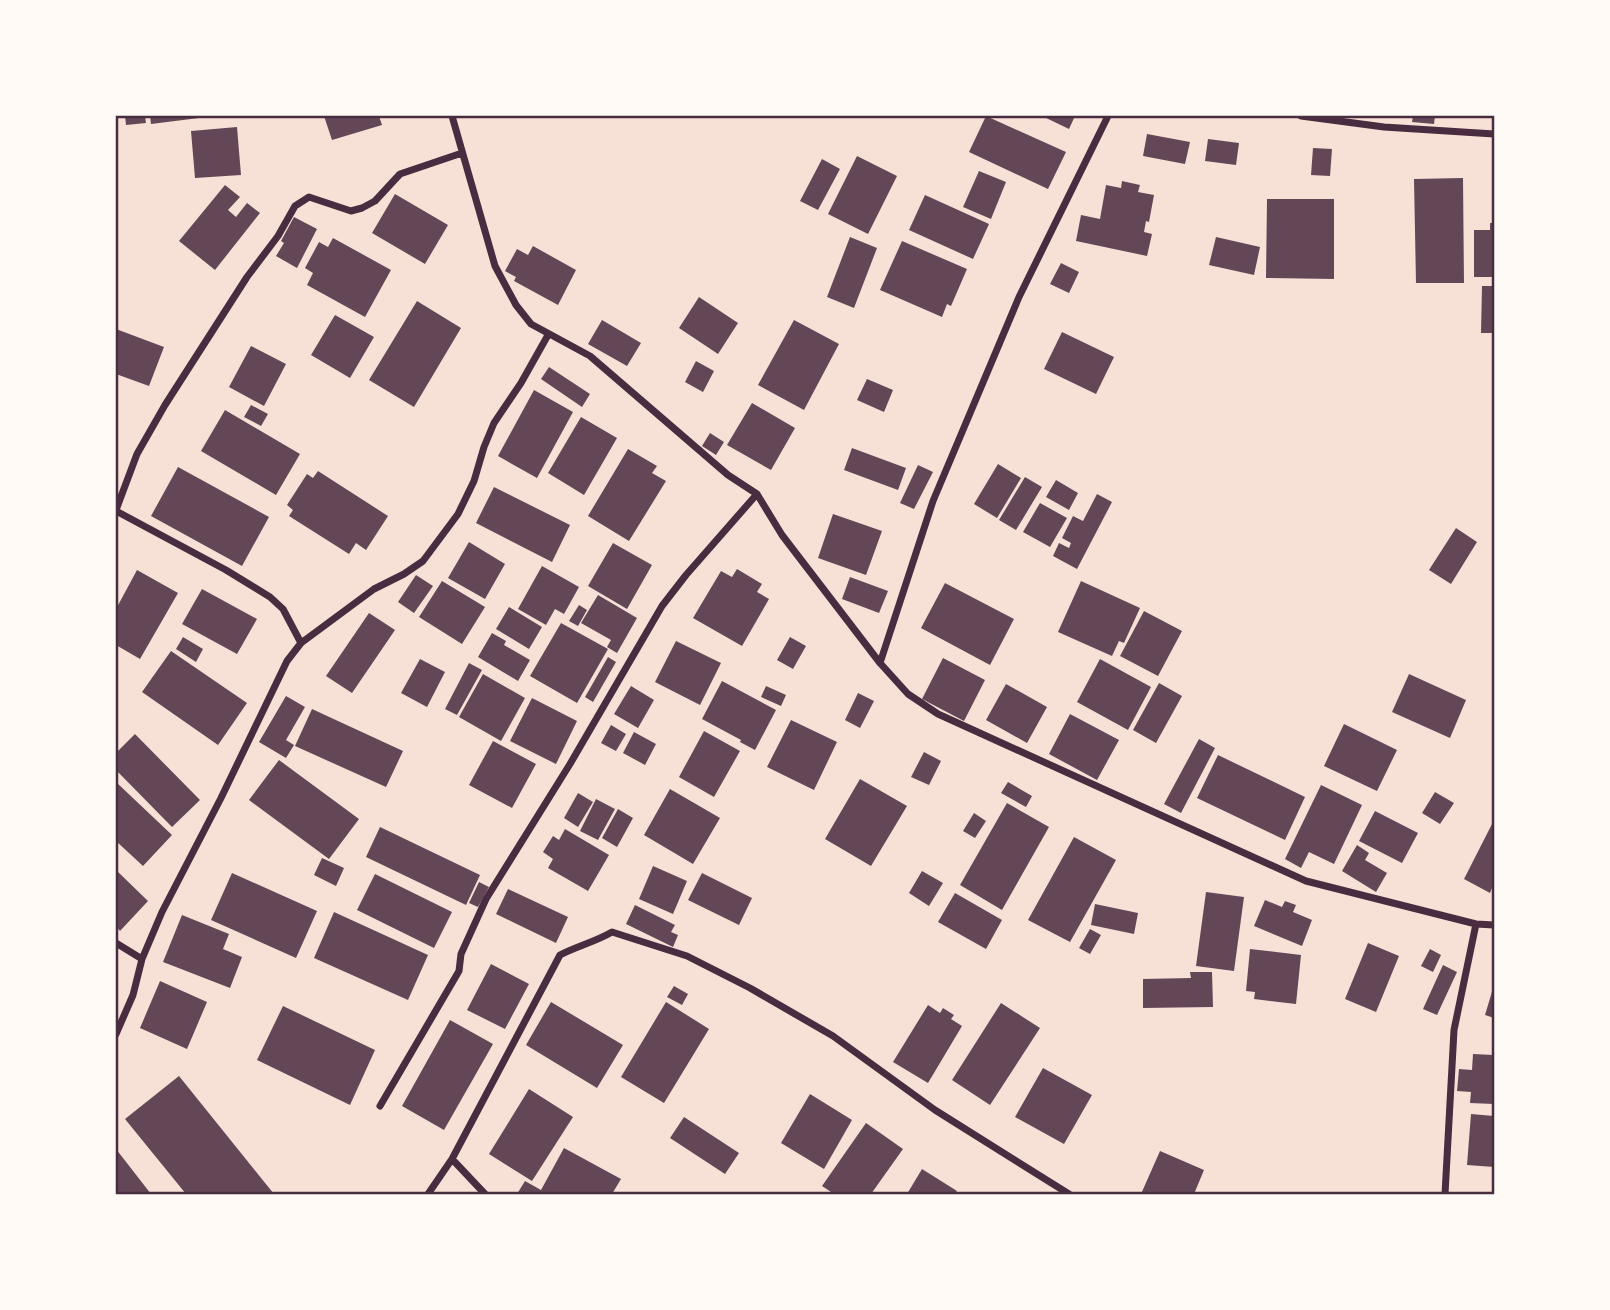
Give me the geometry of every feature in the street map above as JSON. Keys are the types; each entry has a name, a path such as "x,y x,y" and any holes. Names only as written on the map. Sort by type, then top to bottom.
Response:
{"street":[{"path":"452,116 495,266 516,305 531,324 590,356 728,475 757,494 782,535 880,663 908,694 938,714 1306,881 1476,924 1494,925"},
{"path":"880,663 939,488 1019,297 1108,116"},
{"path":"1301,116 1384,127 1494,134"},
{"path":"301,643 283,609 270,597 116,510 136,454 164,405 240,287 278,236 295,206 309,197 351,211 362,208 375,201 400,174 462,153"},
{"path":"116,1034 133,995 142,959 162,912 287,661 301,643 374,589 423,561 458,514 474,481 494,423 548,335"},
{"path":"380,1106 459,971 461,954 486,899 570,764 662,606 757,494"},
{"path":"1445,1195 1454,1031 1476,924"},
{"path":"428,1195 452,1159 560,955 574,947 594,943 612,932 687,956 750,988 833,1036 935,1111 1069,1195"},
{"path":"116,943 142,959"},
{"path":"452,1159 485,1195"}],"building":[{"path":"125,116 145,116 146,123 126,125"},
{"path":"150,116 199,116 199,118 151,124"},
{"path":"324,116 379,116 382,125 332,140"},
{"path":"986,116 1066,152 1048,189 969,152"},
{"path":"1042,116 1075,116 1069,129"},
{"path":"1413,116 1435,116 1434,124 1412,122"},
{"path":"237,127 241,175 195,178 191,131"},
{"path":"1147,134 1190,142 1185,164 1143,156"},
{"path":"1208,139 1239,143 1236,165 1205,161"},
{"path":"1313,148 1332,149 1330,176 1311,175"},
{"path":"857,156 897,176 868,234 828,214"},
{"path":"822,159 840,169 818,210 800,201"},
{"path":"979,171 1006,182 991,219 963,207"},
{"path":"1463,178 1464,283 1416,283 1414,179"},
{"path":"1122,181 1140,185 1138,192 1154,195 1149,222 1146,221 1144,232 1152,234 1147,256 1076,241 1081,215 1100,219 1106,185 1121,188"},
{"path":"225,185 240,197 228,210 236,217 247,203 260,213 215,270 179,241"},
{"path":"395,194 448,225 425,264 372,233"},
{"path":"925,195 989,224 973,259 909,230"},
{"path":"1267,199 1334,199 1334,279 1266,278"},
{"path":"294,217 317,229 297,268 276,256"},
{"path":"1490,223 1494,223 1494,277 1474,277 1474,230 1490,230"},
{"path":"850,237 877,248 854,308 827,297"},
{"path":"1216,237 1260,247 1254,275 1209,265"},
{"path":"333,238 391,270 365,317 307,285 313,273 305,268 319,242 328,247"},
{"path":"902,241 967,269 951,306 947,304 942,317 880,290"},
{"path":"533,246 576,270 558,305 514,281 516,277 505,271 517,249 528,255"},
{"path":"1061,263 1079,272 1069,293 1050,284"},
{"path":"1482,286 1494,286 1494,333 1481,333"},
{"path":"699,297 738,323 718,354 679,328"},
{"path":"417,301 461,328 414,407 369,380"},
{"path":"335,315 374,337 350,378 311,355"},
{"path":"602,320 641,343 627,366 588,344"},
{"path":"794,320 839,344 804,410 758,385"},
{"path":"116,329 164,347 149,386 116,374"},
{"path":"1062,332 1114,357 1096,394 1044,369"},
{"path":"251,346 286,364 264,406 229,387"},
{"path":"696,361 714,371 703,392 685,382"},
{"path":"549,367 590,394 582,407 541,379"},
{"path":"867,379 893,390 884,412 857,400"},
{"path":"534,390 573,412 537,478 498,456"},
{"path":"752,403 795,428 771,470 727,445"},
{"path":"251,405 268,414 261,426 244,417"},
{"path":"225,410 300,454 276,495 201,451"},
{"path":"581,417 617,438 584,495 548,473"},
{"path":"710,433 724,442 716,455 702,446"},
{"path":"852,448 906,468 898,490 844,470"},
{"path":"628,449 657,466 652,473 666,481 629,541 588,516"},
{"path":"998,464 1021,478 997,518 974,504"},
{"path":"918,465 933,472 914,509 900,503"},
{"path":"178,467 269,517 242,566 151,516"},
{"path":"318,471 388,516 366,550 356,543 349,554 289,516 293,510 287,505 307,474 313,478"},
{"path":"1025,477 1042,487 1016,530 999,520"},
{"path":"1056,480 1078,493 1069,510 1046,497"},
{"path":"494,487 570,525 552,562 476,523"},
{"path":"1097,494 1112,502 1077,569 1053,556 1059,543 1069,548 1071,543 1062,538 1073,516 1083,521"},
{"path":"1040,503 1067,518 1050,547 1023,532"},
{"path":"833,514 882,531 866,575 818,558"},
{"path":"1456,528 1477,542 1451,584 1429,570"},
{"path":"469,542 505,564 485,599 448,578"},
{"path":"613,543 652,565 627,609 588,586"},
{"path":"542,566 579,587 564,614 555,609 546,625 518,609"},
{"path":"737,569 762,584 757,592 769,599 742,646 693,618 721,571 732,577"},
{"path":"137,570 178,593 140,659 116,645 116,609"},
{"path":"416,575 433,586 414,613 398,602"},
{"path":"850,577 888,591 879,613 842,599"},
{"path":"442,581 485,607 462,644 419,617"},
{"path":"1081,581 1140,608 1124,643 1119,641 1112,656 1058,632"},
{"path":"945,583 1014,619 990,665 921,628"},
{"path":"202,589 257,619 237,654 182,624"},
{"path":"598,595 637,618 617,653 607,647 611,640 581,623"},
{"path":"579,605 587,610 578,626 569,621"},
{"path":"509,607 542,627 529,649 496,629"},
{"path":"1144,611 1182,631 1158,676 1120,656"},
{"path":"369,613 395,630 352,693 326,676"},
{"path":"561,623 608,649 577,703 530,676"},
{"path":"492,633 506,641 504,645 530,660 518,681 478,657"},
{"path":"183,637 203,649 196,662 176,649"},
{"path":"790,637 806,646 793,669 777,660"},
{"path":"676,641 721,663 700,705 655,682"},
{"path":"171,651 247,703 218,745 142,692"},
{"path":"608,657 616,662 593,702 585,697"},
{"path":"943,658 985,680 964,721 922,699"},
{"path":"420,659 445,672 427,707 401,693"},
{"path":"1100,659 1151,687 1128,730 1077,702"},
{"path":"469,663 482,670 457,715 445,709"},
{"path":"483,674 525,698 501,741 459,717"},
{"path":"1409,674 1466,700 1450,738 1392,712"},
{"path":"722,681 776,710 755,750 702,719"},
{"path":"1159,683 1182,696 1156,743 1133,730"},
{"path":"1006,684 1047,707 1027,743 986,720"},
{"path":"631,686 654,700 638,728 614,714"},
{"path":"766,686 786,695 781,706 761,697"},
{"path":"858,693 874,701 860,728 845,720"},
{"path":"286,696 305,707 286,740 294,745 286,758 259,742"},
{"path":"532,698 577,721 556,764 510,741"},
{"path":"312,709 403,751 386,787 295,746"},
{"path":"1070,714 1119,740 1097,780 1049,754"},
{"path":"791,720 837,742 814,790 767,767"},
{"path":"1344,724 1397,750 1377,791 1324,766"},
{"path":"611,725 626,734 616,751 601,743"},
{"path":"704,731 740,751 714,797 679,777"},
{"path":"634,732 656,744 645,765 623,753"},
{"path":"135,734 200,800 172,827 116,770 116,753"},
{"path":"1199,739 1215,748 1181,813 1164,804"},
{"path":"493,741 536,764 512,808 469,785"},
{"path":"924,752 941,761 929,785 911,777"},
{"path":"1218,755 1305,797 1285,840 1197,798"},
{"path":"279,760 359,819 329,859 249,800"},
{"path":"860,779 907,806 871,866 825,839"},
{"path":"116,782 172,835 143,866 116,841"},
{"path":"1008,782 1032,796 1026,807 1001,793"},
{"path":"1321,785 1362,805 1334,864 1309,852 1301,868 1285,859"},
{"path":"670,789 720,818 693,864 644,835"},
{"path":"1435,792 1454,803 1440,824 1422,813"},
{"path":"578,793 593,802 578,827 564,818"},
{"path":"596,799 615,809 598,840 580,831"},
{"path":"1007,803 1049,827 1002,910 960,885"},
{"path":"618,809 633,818 617,847 602,838"},
{"path":"1375,811 1418,833 1402,863 1359,841"},
{"path":"974,813 986,821 975,838 963,831"},
{"path":"1492,824 1494,883 1490,893 1464,879"},
{"path":"380,827 480,875 466,905 366,857"},
{"path":"565,829 609,855 588,891 548,868 553,859 543,852 553,836 559,840"},
{"path":"1074,837 1116,860 1070,942 1028,920"},
{"path":"1357,845 1369,853 1365,860 1387,873 1376,892 1342,871"},
{"path":"322,858 344,868 336,886 314,875"},
{"path":"653,866 687,881 673,914 639,899"},
{"path":"116,870 148,901 120,931 116,926"},
{"path":"922,871 943,883 929,906 909,893"},
{"path":"232,873 317,911 296,958 211,920"},
{"path":"702,873 752,898 739,925 688,900"},
{"path":"375,874 452,912 434,948 357,910"},
{"path":"479,882 489,887 478,907 469,903"},
{"path":"508,889 568,917 556,943 496,914"},
{"path":"1206,892 1244,897 1234,971 1196,966"},
{"path":"955,893 1002,920 986,949 938,922"},
{"path":"1265,900 1282,907 1285,901 1296,905 1293,912 1312,920 1302,946 1254,926"},
{"path":"1095,904 1138,913 1134,934 1091,925"},
{"path":"635,905 675,925 671,932 678,935 673,947 626,924"},
{"path":"334,912 428,955 408,1000 314,958"},
{"path":"182,915 229,934 223,949 242,957 230,988 163,962"},
{"path":"1090,929 1101,935 1090,954 1079,948"},
{"path":"1368,943 1399,956 1376,1012 1345,999"},
{"path":"1250,949 1301,955 1296,1004 1254,999 1255,992 1246,991"},
{"path":"1430,949 1441,955 1433,972 1421,966"},
{"path":"491,964 529,984 505,1029 467,1010"},
{"path":"1443,965 1457,972 1437,1015 1423,1009"},
{"path":"1190,972 1212,972 1213,1007 1143,1008 1143,979 1191,978"},
{"path":"160,981 207,1002 187,1049 140,1028"},
{"path":"1494,985 1494,1018 1485,1015"},
{"path":"674,986 688,994 682,1005 667,997"},
{"path":"551,1002 623,1045 597,1088 526,1045"},
{"path":"666,1002 709,1029 664,1103 621,1077"},
{"path":"1001,1003 1040,1028 990,1105 952,1080"},
{"path":"928,1005 940,1013 943,1008 954,1015 951,1019 962,1026 928,1083 893,1062"},
{"path":"283,1006 375,1050 350,1105 257,1060"},
{"path":"450,1020 493,1044 444,1130 402,1106"},
{"path":"1473,1054 1494,1055 1494,1104 1470,1103 1471,1092 1457,1091 1459,1069 1472,1070"},
{"path":"1043,1068 1092,1095 1064,1144 1015,1117"},
{"path":"179,1076 274,1194 186,1194 125,1119"},
{"path":"529,1089 573,1117 532,1181 489,1154"},
{"path":"810,1094 852,1120 824,1169 781,1143"},
{"path":"1471,1114 1494,1116 1494,1167 1467,1165"},
{"path":"684,1117 739,1153 725,1174 670,1138"},
{"path":"866,1123 903,1149 871,1194 834,1194 822,1186"},
{"path":"564,1148 621,1179 612,1194 517,1194 525,1181 541,1190"},
{"path":"116,1149 151,1194 116,1194"},
{"path":"1160,1151 1204,1170 1194,1194 1141,1194"},
{"path":"922,1169 957,1191 955,1194 907,1194"}]}
